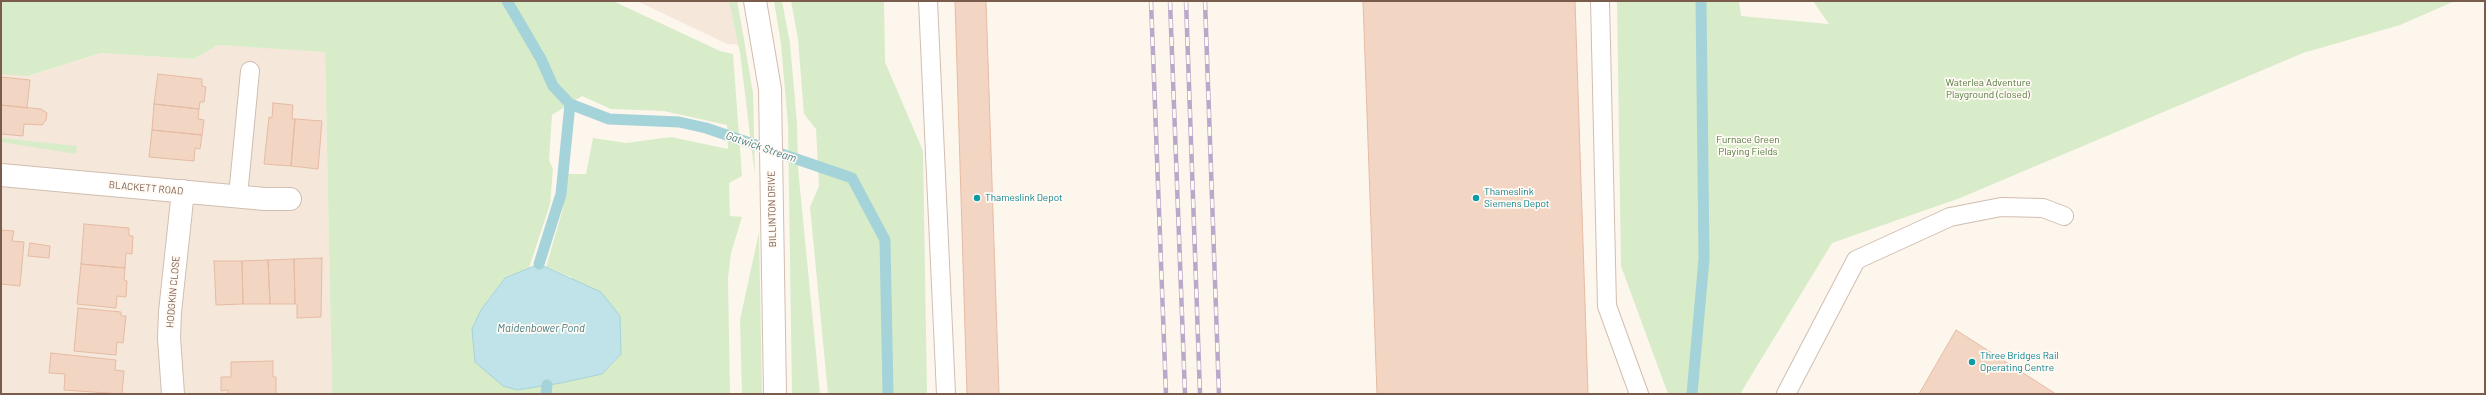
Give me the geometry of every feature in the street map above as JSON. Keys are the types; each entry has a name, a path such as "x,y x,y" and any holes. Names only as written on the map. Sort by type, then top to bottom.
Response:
{"street":[{"name":"BILLINTON DRIVE","path":"755,1 770,89 775,394"},
{"name":"BLACKETT ROAD","path":"1,175 264,199 290,198"},
{"name":"HODGKIN CLOSE","path":"173,394 169,331 183,191"}],"lane":[{"path":"928,1 946,394"},
{"path":"1600,1 1607,306 1639,394"},
{"path":"238,196 250,71"},
{"path":"1786,394 1856,260 1950,217 2001,207 2043,208 2064,216"}],"shaded area":[{"path":"637,1 737,1 745,45 727,44"},
{"path":"1,30 29,76 101,53 194,59 218,45 325,51 332,394 1,394"}],"green space":[{"path":"1,1 613,1 720,51 733,54 742,176 729,183 730,216 742,217 731,253 728,278 730,394 332,394 325,52 218,45 194,59 101,53 28,76 1,74","holes":["582,96 611,109 664,111 727,125 728,149 671,137 626,143 593,138 586,174 568,174 562,212 546,267 571,277 621,354 602,374 561,383 517,390 503,386 481,310 505,278 529,268 550,204 553,169 549,160 552,115"]},
{"path":"729,1 737,1 753,93 755,176 740,53"},
{"path":"774,1 782,1 790,43 797,124 798,168 820,394 792,394 788,125 781,44"},
{"path":"791,1 884,1 885,62 923,151 927,394 828,394 810,207 819,186 816,129 804,114 798,39"},
{"path":"1617,1 1739,1 1741,16 1829,24 1813,1 2455,1 2400,25 2303,53 1960,198 1832,243 1740,394 1668,394 1621,266"},
{"path":"1,138 77,146 76,154 1,142"},
{"path":"759,232 762,394 742,394 740,320"}],"water":[{"name":"Maidenbower Pond","path":"539,264 601,292 620,316 621,354 602,374 561,383 517,390 503,386 475,362 472,329 481,310 505,278"}],"building":[{"name":"Thameslink Depot","path":"955,1 986,1 999,394 967,394"},
{"name":"Thameslink Siemens Depot","path":"1363,1 1575,1 1588,394 1377,394"},
{"path":"158,74 202,79 202,86 206,87 204,102 200,102 199,109 154,104"},
{"path":"1,77 30,80 27,108 1,105"},
{"path":"273,103 293,105 292,119 295,119 291,166 264,164 269,117 272,118"},
{"path":"154,104 199,109 198,119 204,120 202,135 152,130"},
{"path":"1,105 41,109 47,113 46,120 42,125 24,124 23,136 1,134"},
{"path":"295,119 322,121 318,169 291,166"},
{"path":"152,130 202,135 200,149 195,148 194,161 149,157"},
{"path":"84,224 129,228 129,236 133,236 132,254 126,253 125,268 81,264"},
{"path":"1,230 14,231 12,241 24,242 20,286 1,284"},
{"path":"30,243 50,246 49,258 28,256"},
{"path":"322,258 321,317 297,318 297,304 295,304 294,259"},
{"path":"294,259 295,304 270,304 268,260"},
{"path":"268,260 270,304 243,304 242,261"},
{"path":"214,261 242,261 243,304 216,305"},
{"path":"81,264 125,268 124,280 127,281 126,297 117,296 116,308 77,304"},
{"path":"78,308 121,312 121,316 126,316 123,343 117,342 116,355 74,351"},
{"name":"Three Bridges Rail Operating Centre","path":"1956,330 2056,394 1919,394"},
{"path":"51,353 116,360 115,370 124,371 122,394 64,390 65,374 49,373"},
{"path":"273,361 273,377 276,377 276,394 228,394 228,390 221,391 221,377 231,377 231,362"}],"waterway":[{"name":"Gatwick Stream","path":"507,1 541,59 553,86 570,104 609,119 679,122 706,128 852,178 885,240 888,394"},
{"path":"1692,394 1704,259 1701,1"},
{"path":"539,264 561,194 570,104"},
{"path":"546,394 547,385"}],"railway":[{"path":"1151,1 1166,394"},
{"path":"1170,1 1185,394"},
{"path":"1186,1 1200,394"},
{"path":"1205,1 1219,394"}],"place":[{"name":"Thameslink Depot","path":"977,198"},
{"name":"Thameslink Siemens Depot","path":"1476,198"},
{"name":"Three Bridges Rail Operating Centre","path":"1972,362"}],"park label":[{"name":"Waterlea Adventure Playground (closed)","path":"1988,88"},
{"name":"Furnace Green Playing Fields","path":"1748,146"}]}
